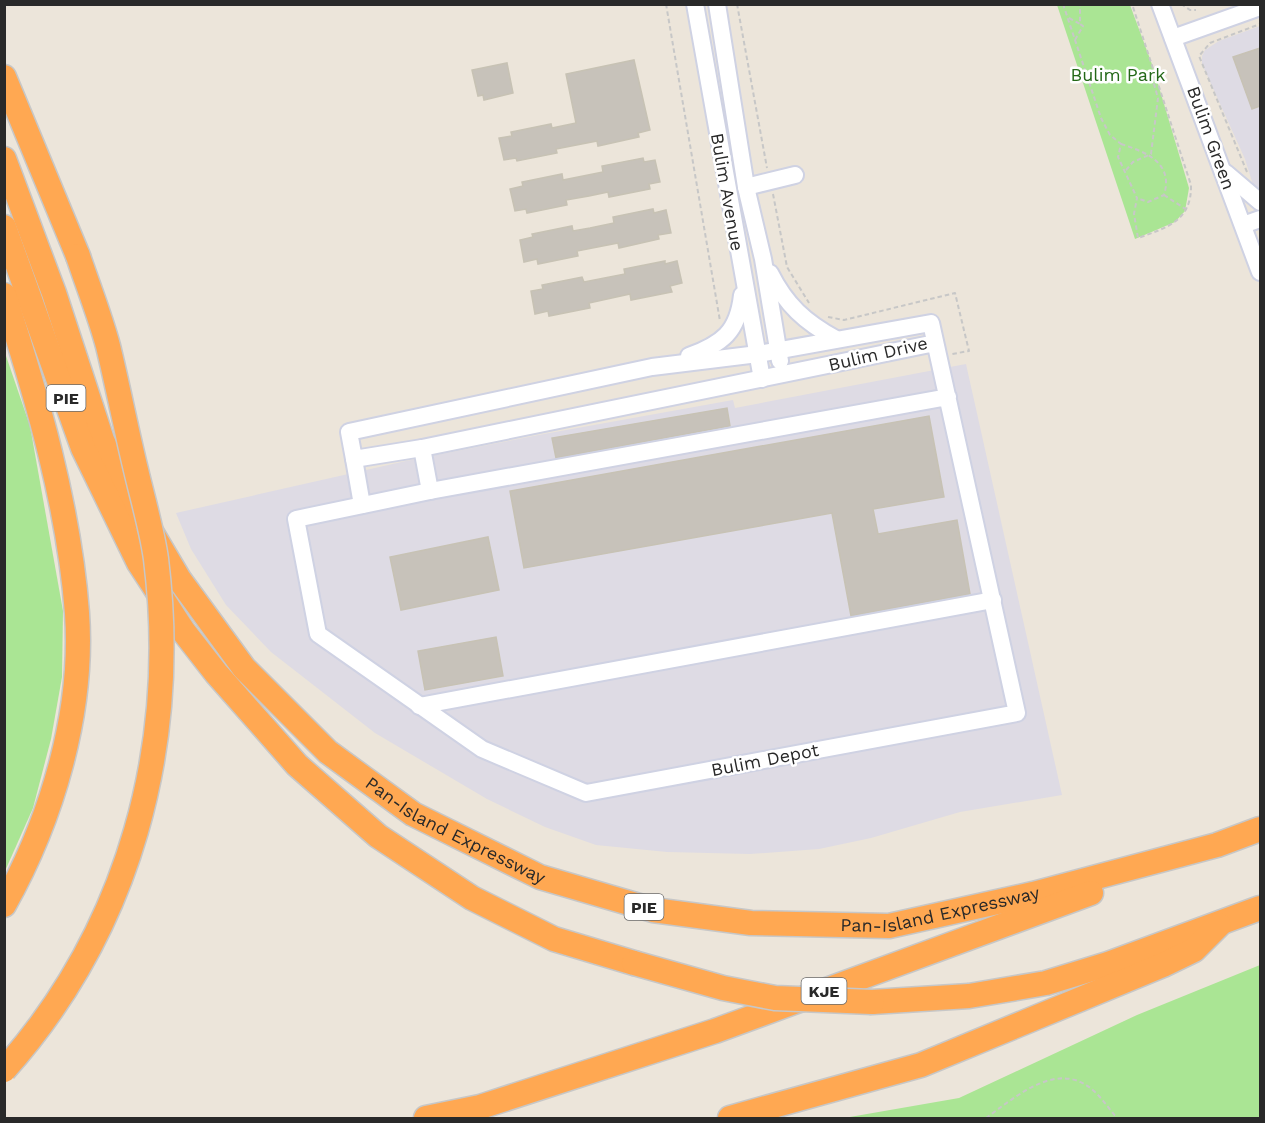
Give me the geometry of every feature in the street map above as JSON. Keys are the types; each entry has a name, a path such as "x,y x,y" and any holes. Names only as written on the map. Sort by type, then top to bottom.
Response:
{"highway":[{"path":"4,77 78,256 107,345 156,557 162,638 158,726 152,771 135,839 110,905 83,963 54,1008 4,1070"},
{"name":"Pan-Island Expressway","path":"4,159 54,293 102,440 121,481 179,579 253,677 328,752 413,814 540,877 653,909 751,923 889,926 1033,894 1217,845 1260,829"},
{"name":"Pan-Island Expressway","path":"4,227 83,448 139,563 184,632 216,673 297,765 378,836 472,898 554,939 723,988 775,998 872,1002 969,996 1046,983 1219,925 1260,908"},
{"path":"4,295 41,421 64,521 77,614 75,676 66,743 45,812 24,869 4,904"},
{"name":"KJE","path":"426,1119 480,1107 715,1031 1217,845"},
{"path":"730,1119 921,1065 1163,965 1194,950 1219,925"}],"street":[{"name":"Bulim Avenue","path":"695,4 743,286 762,379"},
{"name":"Bulim Avenue","path":"717,4 746,187 763,259 783,374"},
{"name":"Bulim Green","path":"1160,4 1243,225 1257,254 1260,272"},
{"path":"1173,38 1260,7"},
{"path":"1223,171 1260,202"},
{"path":"746,187 795,175"},
{"path":"1243,225 1260,219"},
{"path":"763,259 779,291 796,313 836,339"},
{"path":"652,367 713,347 720,341 735,325 741,311 743,286"},
{"name":"Bulim Drive","path":"931,323 937,350 783,374 422,448 354,459 349,432 652,367 778,351 836,339 931,323"},
{"name":"Bulim Depot","path":"362,505 296,519 318,634 482,749 586,793 1017,713 937,350"},
{"path":"354,459 362,505 948,397"},
{"path":"422,448 430,491"},
{"path":"419,706 993,600"}],"path":[{"path":"666,4 720,324"},
{"path":"737,4 787,267 812,307"},
{"path":"1063,4 1101,118 1110,135 1120,144 1151,154 1163,172 1167,187 1164,195 1148,202 1137,198"},
{"path":"1075,40 1083,26 1080,24 1080,4"},
{"path":"1120,144 1118,157 1137,198 1134,214 1138,238 1172,226 1187,210 1191,197 1191,186 1156,72 1132,4"},
{"path":"1181,4 1190,10 1196,10"},
{"path":"1067,17 1080,24"},
{"path":"1249,176 1200,56 1210,43 1260,24"},
{"path":"1151,154 1158,98 1154,84 1156,72"},
{"path":"1126,170 1133,162 1151,154"},
{"path":"1164,195 1187,210"},
{"path":"823,316 844,320 955,293 969,351 937,350"},
{"path":"986,1119 1021,1093 1043,1081 1061,1077 1080,1082 1095,1092 1117,1119"}],"shaded area":[{"path":"1260,26 1260,207 1245,159 1202,64 1202,56 1205,50 1219,41"},
{"path":"966,364 1062,795 960,812 871,838 819,849 750,854 667,852 596,845 545,827 487,799 375,733 271,652 226,605 191,549 176,513 406,461 544,434 733,400 735,408"}],"green space":[{"name":"Bulim Park","path":"1057,5 1130,5 1153,67 1189,188 1185,211 1175,222 1135,239"},
{"path":"4,350 30,426 63,611 62,677 51,739 33,808 5,871"},
{"path":"1260,965 1260,1118 844,1118 959,1098 1137,1015"}],"building":[{"path":"1260,48 1260,106 1252,109 1233,57"},
{"path":"634,60 650,130 638,133 639,137 598,146 597,141 556,149 557,153 517,161 516,158 504,160 499,138 512,136 511,132 551,124 552,128 576,123 566,74"},
{"path":"507,63 513,93 484,100 483,95 478,96 472,70"},
{"path":"643,158 644,162 655,160 660,182 649,184 650,189 609,197 608,192 566,200 567,205 527,213 526,209 515,211 510,189 523,186 522,182 562,174 563,180 603,172 602,166"},
{"path":"653,209 654,213 666,210 671,233 658,235 659,239 619,248 618,243 577,251 578,256 538,264 537,259 524,262 520,240 533,237 532,234 572,226 573,231 590,228 614,223 613,217"},
{"path":"665,261 665,264 677,261 682,283 670,286 672,292 631,300 630,294 589,303 590,308 549,316 548,311 535,314 531,291 543,289 542,285 582,277 584,282 625,274 624,269"},
{"path":"727,408 730,426 556,458 552,438"},
{"path":"929,416 944,497 873,509 878,534 957,520 970,594 851,616 832,513 524,568 510,491"},
{"path":"488,537 499,590 401,610 390,557"},
{"path":"496,637 503,676 425,690 418,651"}]}
